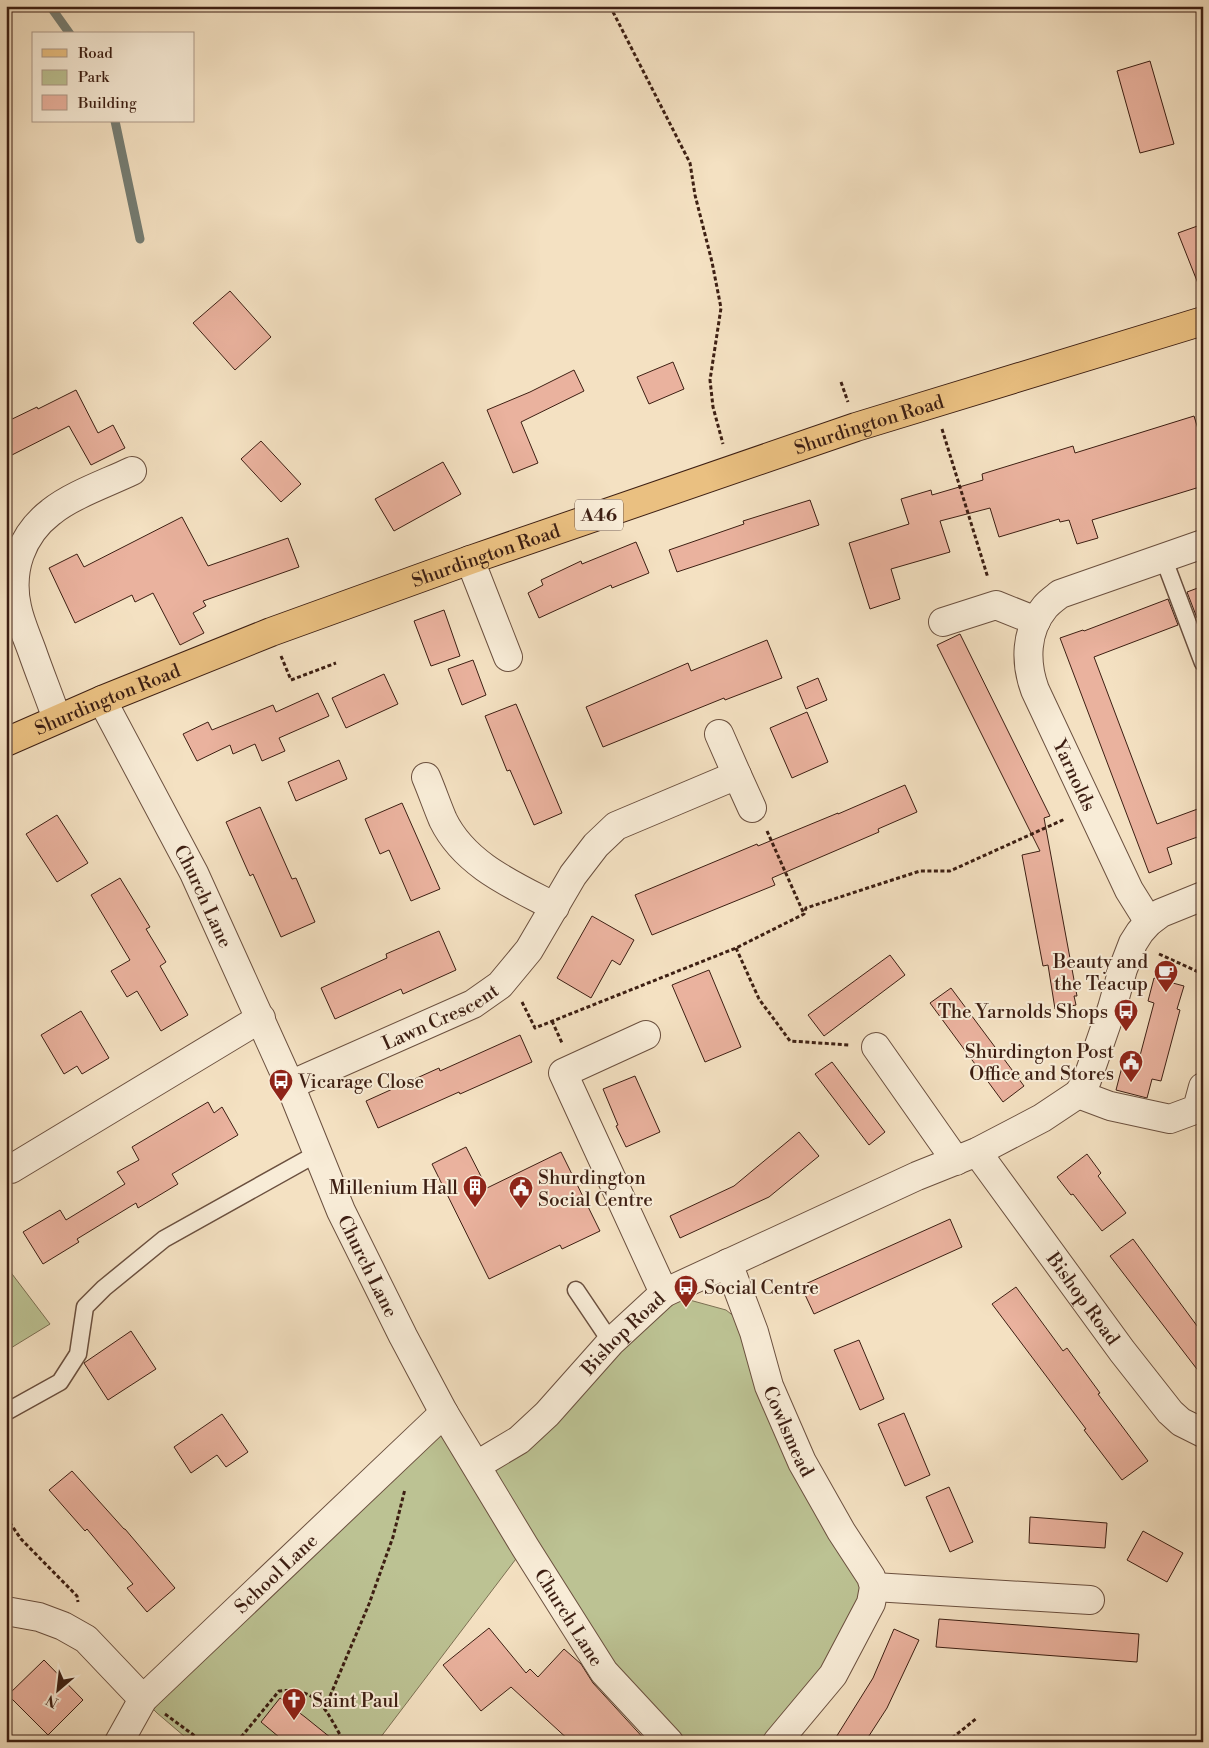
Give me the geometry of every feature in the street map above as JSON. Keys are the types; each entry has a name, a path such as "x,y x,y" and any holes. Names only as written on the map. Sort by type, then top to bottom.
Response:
{"main road":[{"name":"Shurdington Road","path":"6,742 102,700 271,632 470,560 856,427 1203,321"}],"street":[{"path":"57,719 17,609 15,577 17,561 30,533 51,511 132,471"},
{"name":"Yarnolds","path":"1141,933 1129,890 1030,677 1028,648 1036,621 1045,607 1060,594 1203,544"},
{"path":"470,560 508,657"},
{"path":"943,622 996,605 1036,621"},
{"name":"Church Lane","path":"102,700 194,873 261,1018 341,1211 403,1336 444,1413 525,1547 604,1672 669,1742"},
{"path":"719,734 752,808"},
{"name":"Lawn Crescent","path":"290,1085 473,1004 500,985 529,950 573,875 590,852 616,826 737,774"},
{"path":"426,777 444,821 454,838 466,852 481,866 555,907"},
{"path":"1141,933 1161,913 1203,896"},
{"name":"Bishop Road","path":"476,1465 519,1440 546,1414 611,1342 664,1293 917,1176 967,1156 1042,1118 1078,1094 1087,1080 1112,1008 1123,969 1141,933"},
{"path":"11,1169 261,1018"},
{"path":"646,1035 563,1073 664,1293"},
{"name":"Bishop Road","path":"876,1046 967,1156 1170,1412 1180,1422 1203,1433"},
{"path":"1078,1094 1110,1106 1170,1119 1197,1109 1203,1087"},
{"name":"Cowlsmead","path":"728,1263 754,1332 769,1386 802,1462 841,1531 871,1577 874,1587"},
{"name":"School Lane","path":"119,1742 143,1699 444,1413"},
{"path":"777,1742 832,1676 871,1603 874,1587 1090,1600"},
{"path":"6,1611 39,1617 63,1626 86,1640 143,1699"}],"lane":[{"path":"1163,557 1203,663"},
{"path":"6,1412 60,1382 78,1354 85,1307 104,1288 164,1239 318,1153"},
{"path":"576,1290 611,1342"}],"path":[{"path":"610,6 690,162 695,195 712,262 721,308 710,380 713,407 730,469"},
{"path":"934,403 996,605"},
{"path":"271,632 291,680 336,663"},
{"path":"1203,691 1203,697"},
{"path":"752,808 765,827 804,914"},
{"path":"500,985 522,1003 535,1028 736,948 804,914 806,908 920,871 950,871 1090,808"},
{"path":"1141,933 1203,974"},
{"path":"736,948 760,999 790,1042 876,1046"},
{"path":"325,1708 369,1604 393,1537 407,1481 403,1451"},
{"path":"6,1517 20,1539 77,1596 86,1640"},
{"path":"237,1742 279,1691 292,1690 312,1696 325,1708 344,1742"},
{"path":"143,1699 157,1713 160,1710 203,1742"},
{"path":"947,1742 977,1718"}],"green space":[{"path":"6,1266 50,1324 6,1351"},
{"path":"664,1293 726,1310 754,1332 866,1569 867,1611 777,1742 669,1742 525,1547 377,1742 191,1742 143,1699 444,1413 476,1466"}],"building":[{"path":"1150,61 1174,144 1140,153 1117,71"},
{"path":"1203,224 1203,291 1201,291 1178,233"},
{"path":"230,291 271,337 235,370 193,323"},
{"path":"673,362 684,389 649,404 637,377"},
{"path":"574,370 584,391 521,422 538,463 513,473 487,410 530,392"},
{"path":"76,390 98,433 113,425 125,448 91,465 69,426 6,458 6,422"},
{"path":"1194,416 1203,445 1203,486 1092,520 1098,538 1077,544 1069,520 1060,522 1059,519 999,537 990,508 940,521 950,552 891,569 900,599 870,609 849,543 909,524 901,499 931,490 932,495 983,480 982,474 1073,446 1075,453"},
{"path":"261,441 301,484 281,502 241,459"},
{"path":"443,462 461,494 394,531 375,499"},
{"path":"810,500 819,525 677,572 669,550 744,524 743,521"},
{"path":"182,517 208,566 288,538 299,567 203,601 206,606 193,613 204,633 180,645 153,593 135,602 132,595 75,623 49,568 77,554 84,567"},
{"path":"636,542 649,573 612,588 611,585 539,618 528,593 543,585 541,580 581,561 582,564"},
{"path":"1203,586 1203,616 1197,618 1187,592"},
{"path":"1168,599 1178,625 1094,657 1157,824 1203,807 1203,835 1167,848 1172,864 1149,873 1060,638 1084,631"},
{"path":"444,610 460,656 431,666 414,621"},
{"path":"960,634 1050,816 1044,818 1077,996 1074,996 1076,1005 1055,1009 1048,965 1043,966 1022,855 1040,851 937,645"},
{"path":"767,640 782,678 725,700 724,698 603,747 586,707 688,663 691,671"},
{"path":"473,660 486,695 462,705 448,669"},
{"path":"384,674 398,704 346,728 332,698"},
{"path":"818,678 827,700 806,709 797,687"},
{"path":"318,693 329,716 279,738 285,751 262,761 255,744 233,754 230,745 197,761 183,734 208,722 212,730 273,705 276,712"},
{"path":"516,704 562,813 534,825 510,770 507,771 485,716"},
{"path":"807,712 828,762 792,778 770,728"},
{"path":"339,760 347,779 296,801 288,782"},
{"path":"905,785 917,812 878,829 879,832 772,878 775,885 652,935 635,895 757,844 758,846 838,814"},
{"path":"402,803 440,889 411,901 389,850 380,854 365,819"},
{"path":"260,807 292,879 296,878 315,922 281,937 253,874 250,876 226,822"},
{"path":"57,815 88,863 57,882 26,834"},
{"path":"120,878 150,927 146,929 166,962 160,966 188,1015 161,1031 137,991 127,997 111,971 130,960 91,895"},
{"path":"592,916 634,940 620,965 612,960 591,998 557,978"},
{"path":"439,931 456,970 403,994 401,989 335,1019 321,988 387,958 386,954"},
{"path":"890,955 905,975 824,1036 808,1015"},
{"path":"709,970 741,1047 705,1062 672,985"},
{"path":"1154,978 1184,986 1177,1009 1180,1010 1161,1081 1152,1079 1147,1098 1116,1090 1123,1063 1137,1067 1154,1003 1148,1001"},
{"path":"951,988 1024,1086 1003,1102 930,1003"},
{"path":"81,1011 109,1058 82,1074 77,1066 64,1074 41,1035"},
{"path":"520,1035 532,1062 378,1128 366,1101 439,1068 440,1071"},
{"path":"832,1062 885,1132 869,1145 815,1074"},
{"path":"635,1076 660,1132 626,1147 616,1126 618,1125 603,1089"},
{"path":"208,1102 214,1113 222,1107 238,1135 172,1174 178,1184 138,1208 136,1203 77,1239 79,1242 43,1264 23,1232 60,1210 66,1220 125,1184 117,1172 139,1160 132,1147"},
{"path":"799,1132 819,1156 769,1197 680,1238 670,1216 734,1186"},
{"path":"466,1147 487,1188 561,1152 600,1231 562,1249 560,1245 489,1279 432,1164"},
{"path":"1087,1154 1101,1173 1098,1176 1126,1213 1102,1231 1057,1177"},
{"path":"950,1219 962,1247 814,1314 801,1286"},
{"path":"1133,1239 1203,1334 1203,1377 1110,1256"},
{"path":"1016,1287 1063,1351 1067,1348 1100,1393 1098,1394 1148,1461 1122,1480 992,1304"},
{"path":"131,1331 156,1369 108,1400 84,1363"},
{"path":"859,1340 884,1399 860,1410 834,1350"},
{"path":"904,1413 930,1475 905,1486 878,1424"},
{"path":"222,1414 248,1452 226,1467 217,1455 191,1473 174,1447"},
{"path":"72,1471 175,1588 147,1612 127,1588 133,1584 87,1529 85,1531 49,1490"},
{"path":"949,1487 973,1542 950,1552 926,1497"},
{"path":"1030,1517 1107,1523 1105,1548 1029,1543"},
{"path":"1143,1531 1183,1553 1167,1582 1127,1560"},
{"path":"939,1619 1139,1634 1137,1662 936,1647"},
{"path":"489,1628 526,1673 530,1669 538,1677 564,1649 581,1664 593,1683 647,1742 571,1742 511,1687 481,1711 443,1665"},
{"path":"894,1629 919,1640 887,1708 865,1742 833,1742 873,1678"},
{"path":"44,1660 83,1700 48,1735 8,1695"},
{"name":"Saint Paul","path":"280,1698 336,1742 285,1742 261,1722"}],"waterway":[{"path":"50,6 69,32"},
{"path":"115,122 140,239"}],"place":[{"name":"Beauty and the Teacup","path":"1166,993"},
{"name":"The Yarnolds Shops","path":"1126,1032"},
{"name":"Shurdington Post Office and Stores","path":"1131,1083"},
{"name":"Vicarage Close","path":"281,1102"},
{"name":"Millenium Hall","path":"475,1208"},
{"name":"Shurdington Social Centre","path":"521,1209"},
{"name":"Social Centre","path":"686,1308"},
{"name":"Saint Paul","path":"294,1721"}]}
